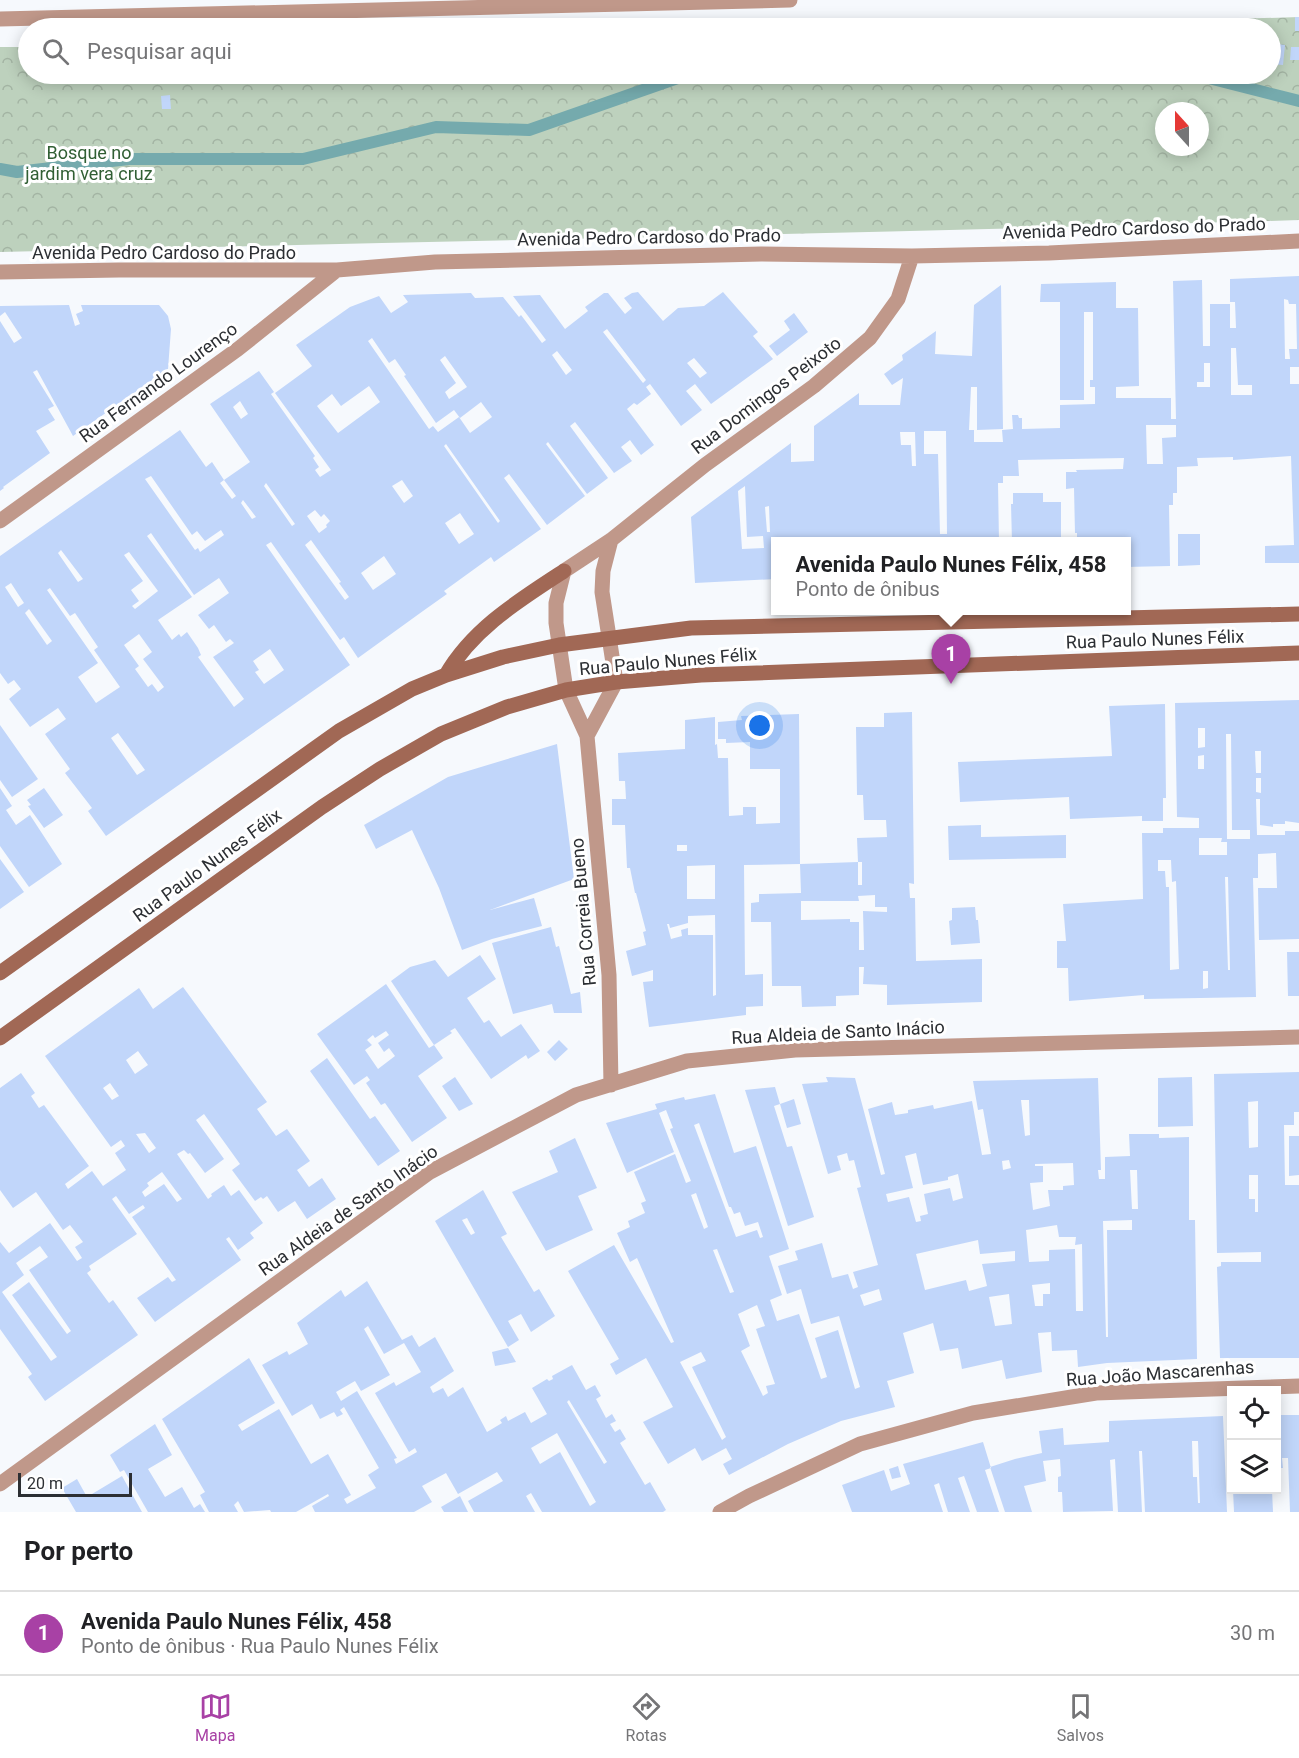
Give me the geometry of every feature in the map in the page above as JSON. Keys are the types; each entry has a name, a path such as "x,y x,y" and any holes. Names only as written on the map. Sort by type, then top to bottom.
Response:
{"main road":[{"path":"446,675 463,648 476,636 512,605 564,571"},
{"name":"Rua Paulo Nunes Félix","path":"0,973 339,730 412,689 446,675 504,657 559,645 691,628 1299,614"},
{"name":"Rua Paulo Nunes Félix","path":"0,1038 322,807 380,769 441,734 507,707 566,690 616,682 701,675 1299,653"}],"street":[{"path":"26,18 368,5 790,0"},
{"path":"0,19 18,18"},
{"name":"Avenida Pedro Cardoso do Prado","path":"0,272 337,270 435,262 749,254 912,256 1049,253 1299,241"},
{"name":"Rua Domingos Peixoto","path":"564,571 611,540 705,465 814,386 870,338 898,299 912,256"},
{"name":"Rua Fernando Lourenço","path":"0,521 238,349 337,270"},
{"path":"587,736 616,682 608,638 602,580 611,540"},
{"path":"564,571 556,603 556,623 566,690"},
{"name":"Rua Correia Bueno","path":"566,690 587,736 609,975 611,1084"},
{"name":"Rua Aldeia de Santo Inácio","path":"0,1484 430,1172 576,1095 687,1061 795,1050 1299,1037"},
{"name":"Rua João Mascarenhas","path":"720,1512 860,1444 973,1413 1096,1393 1299,1386"}],"green space":[{"name":"Bosque no jardim vera cruz","path":"1299,17 1299,220 0,252 0,47 18,47 18,84 1281,84 1281,18 1266,18"}],"building":[{"path":"1295,17 1299,17 1299,31 1295,31"},
{"path":"1281,44 1285,45 1283,65 1281,65"},
{"path":"1291,47 1299,47 1299,60 1290,60"},
{"path":"170,95 171,109 162,109 161,96"},
{"path":"1299,276 1299,367 1290,367 1290,384 1299,384 1299,563 1265,563 1265,546 1294,545 1291,456 1233,460 1233,457 1197,458 1198,466 1177,467 1177,493 1173,493 1173,505 1169,505 1170,566 1131,567 1131,537 1077,537 1074,488 1066,489 1066,472 1123,469 1124,458 1018,460 1019,476 1003,476 1003,483 998,483 999,537 771,537 771,579 695,583 691,517 791,443 791,462 814,461 814,426 859,393 859,405 900,405 903,378 892,385 884,374 903,360 902,355 936,331 935,354 972,356 974,305 1001,285 1003,429 977,430 977,387 971,387 969,430 974,430 974,442 1003,442 1002,430 1013,429 1012,415 1022,418 1022,429 1060,428 1060,405 1095,404 1095,387 1090,387 1090,380 1093,380 1093,312 1084,312 1084,400 1060,400 1060,302 1040,302 1041,284 1116,282 1116,308 1138,308 1139,386 1116,387 1116,398 1171,398 1171,419 1176,419 1173,281 1202,280 1203,346 1210,346 1210,304 1230,304 1230,328 1236,328 1235,302 1230,302 1230,279","holes":["1284,299 1288,300 1289,304 1296,304 1297,349 1289,349 1290,359 1285,359","1231,348 1236,348 1238,385 1252,385 1252,395 1231,395","1204,363 1210,363 1210,387 1197,387 1197,382 1204,382","1146,425 1176,425 1176,437 1162,438 1163,464 1147,464","924,431 946,431 947,534 940,534 938,454 924,454","900,432 915,432 916,466 912,466 911,445 901,445","745,486 747,537 763,536 764,548 742,549 738,491","769,506 770,532 767,532 765,507"]},
{"path":"638,292 663,321 678,308 704,306 723,292 758,332 753,336 773,359 711,404 695,384 686,391 702,410 681,426 650,384 646,387 651,394 637,405 634,403 627,409 654,445 641,455 630,440 621,447 632,461 614,473 575,422 570,426 608,478 587,494 548,442 546,444 585,496 547,525 509,474 504,478 541,529 494,562 491,557 444,591 447,594 358,658 344,637 340,640 271,542 266,545 350,665 106,836 88,811 92,808 65,773 70,769 45,734 66,719 58,708 30,727 9,699 21,689 14,680 8,684 0,673 0,556 180,430 206,467 212,462 224,480 250,462 210,404 259,371 274,392 271,394 315,456 313,458 319,467 315,470 320,477 331,470 275,393 312,366 296,345 350,307 379,296 391,313 408,302 403,295 471,293 475,298 503,297 519,317 521,315 542,343 546,340 513,296 540,295 565,329 588,311 585,307 604,293 608,293 625,314 632,308 624,298","holes":["607,329 646,380 643,383 603,332","372,338 389,363 395,359 436,423 454,410 460,418 481,402 492,417 470,433 459,417 438,432 433,426 429,429 368,341","557,351 572,370 566,375 552,355","445,356 467,387 449,399 445,392 456,383 440,360","694,358 707,373 700,378 687,363","369,386 380,402 338,433 317,406 332,394 341,406","240,401 248,414 241,419 233,407","446,444 500,521 498,523 444,446","151,476 192,535 197,531 205,541 221,530 224,535 200,552 198,548 195,550 145,479","224,480 236,496 232,499 220,483","402,480 413,496 404,503 392,486","266,483 295,524 292,526 264,486","243,500 256,517 252,519 241,503","315,510 321,517 324,514 330,521 327,527 319,533 307,516","460,513 474,534 459,544 445,523","151,533 194,595 219,578 229,593 198,615 209,629 214,625 226,642 230,639 234,643 213,657 244,699 234,707 198,657 201,655 198,648 187,632 181,637 179,634 172,640 158,620 192,597 147,536","311,540 341,582 339,583 349,597 345,600 305,545","61,550 83,579 78,582 58,553","129,552 158,591 135,609 132,606 139,601 131,590 143,581 124,555","384,556 396,574 373,590 361,573","11,583 24,603 18,607 5,587","50,588 70,616 75,613 98,647 94,650 120,687 96,703 78,677 98,663 47,590","29,609 52,641 47,645 25,613","139,634 152,652 143,659 164,687 158,692 152,684 148,687 135,669 139,666 124,645","270,649 284,670 264,684 255,672 259,670 253,661","118,733 145,770 137,775 111,738"]},
{"path":"69,305 75,326 80,324 76,314 83,311 81,305 159,305 168,316 171,329 168,369 73,436 37,370 33,372 54,406 48,409 55,420 36,431 50,453 0,491 0,321 14,343 22,338 5,312 0,316 0,306"},
{"path":"794,313 808,332 777,356 769,346 790,330 784,321"},
{"path":"1013,493 1043,493 1043,502 1061,502 1061,537 1012,537 1011,504 1013,504"},
{"path":"1178,534 1200,534 1200,565 1178,566"},
{"path":"1299,700 1299,823 1285,821 1285,824 1273,824 1273,827 1260,825 1260,799 1256,799 1257,835 1285,835 1285,831 1299,831 1299,939 1259,940 1258,888 1277,888 1276,853 1258,854 1258,878 1253,878 1256,997 1144,999 1144,995 1069,1001 1068,968 1057,968 1057,941 1066,941 1063,904 1143,899 1142,833 1163,833 1163,828 1199,828 1199,818 1177,817 1175,703","holes":["1198,728 1205,728 1205,747 1198,748","1226,734 1231,734 1232,830 1250,830 1250,839 1227,839","1255,751 1261,751 1261,773 1256,773","1204,755 1204,769 1198,769 1198,756","1256,778 1261,778 1261,793 1256,792","1199,838 1222,838 1221,842 1227,842 1227,855 1199,855","1158,860 1171,860 1172,882 1176,881 1179,969 1170,970 1169,887 1166,887 1165,871 1158,871","1225,877 1228,877 1230,970 1228,970","1203,971 1208,971 1208,988 1203,989"]},
{"path":"1165,704 1166,798 1163,798 1163,821 1142,821 1142,816 1070,819 1069,797 960,802 958,762 1112,756 1109,706"},
{"path":"912,712 914,884 909,883 910,898 915,898 916,961 982,959 982,1002 887,1005 887,985 863,984 864,967 859,967 859,995 836,996 836,1006 802,1007 801,986 772,986 771,922 751,922 751,903 759,902 759,894 801,893 800,864 858,862 857,838 887,837 886,820 864,820 863,795 857,795 856,727 884,727 884,713","holes":["858,862 862,862 862,885 858,885","875,895 875,907 887,907 887,912 863,911 864,950 859,950 859,922 850,922 850,919 801,920 801,901 859,901 858,896"]},
{"path":"799,714 800,864 744,865 745,975 763,974 763,1006 746,1007 746,1015 649,1027 643,982 653,981 653,970 632,976 626,951 646,945 643,932 646,931 630,868 627,868 625,825 612,825 612,799 626,799 625,781 619,781 618,753 685,749 685,720 715,717 715,745 717,744 718,758 728,758 729,816 743,815 743,807 756,807 756,824 780,823 780,769 750,769 750,742 726,743 726,739 718,739 718,722 742,720 741,716","holes":["677,845 687,845 687,851 677,851","715,865 715,899 687,899 687,866","715,915 716,995 713,996 713,935 688,935 688,928 681,930 682,936 671,939 667,924 670,928 688,923 688,916"]},
{"path":"0,725 38,779 12,797 0,780"},
{"path":"557,744 574,879 490,910 534,898 542,926 492,939 462,950 439,888 412,830 376,849 364,825 448,777"},
{"path":"0,788 12,806 6,810 16,825 30,815 62,864 29,887 0,846"},
{"path":"44,788 63,815 44,828 28,806 31,805 27,800"},
{"path":"981,825 981,837 1066,835 1066,858 949,860 948,826"},
{"path":"0,859 24,892 0,909"},
{"path":"975,907 980,943 951,945 949,921 952,920 952,908"},
{"path":"551,927 556,947 559,946 571,994 580,992 582,1013 554,1013 552,1004 513,1014 492,943"},
{"path":"1287,952 1299,952 1299,996 1288,996"},
{"path":"480,955 496,979 467,998 484,1023 489,1020 501,1037 521,1024 540,1051 528,1059 526,1055 491,1079 455,1028 450,1031 452,1033 434,1045 391,981 410,967 435,960 448,977"},
{"path":"386,984 429,1048 434,1045 443,1058 418,1076 447,1118 412,1142 385,1103 381,1105 366,1083 370,1080 367,1076 354,1085 317,1034","holes":["386,1031 389,1035 378,1043 384,1052 389,1048 395,1056 378,1069 365,1050 372,1045 367,1040 373,1035 375,1038"]},
{"path":"183,987 267,1102 257,1109 276,1136 287,1129 310,1161 297,1170 309,1187 322,1178 336,1199 307,1219 295,1201 278,1212 267,1196 255,1201 232,1170 240,1164 204,1114 196,1120 224,1159 205,1173 190,1153 184,1150 177,1154 208,1199 224,1185 231,1196 239,1190 263,1223 250,1233 254,1238 238,1250 229,1237 226,1239 241,1260 155,1322 137,1298 168,1277 172,1282 176,1280 132,1217 145,1208 143,1205 129,1214 116,1196 112,1199 137,1234 89,1266 91,1270 87,1273 109,1303 113,1300 138,1335 45,1401 28,1377 32,1374 0,1329 0,1242 9,1253 50,1223 77,1261 82,1258 75,1247 83,1242 70,1225 63,1230 36,1192 13,1208 0,1190 0,1088 21,1073 35,1093 31,1096 39,1108 44,1105 89,1166 65,1184 68,1189 92,1171 103,1186 126,1170 115,1153 125,1146 121,1140 111,1147 45,1056 139,988 153,1009","holes":["138,1051 148,1065 135,1074 126,1060","110,1083 119,1096 112,1100 103,1088","145,1133 156,1148 149,1153 136,1134","162,1172 182,1199 177,1202 164,1184 145,1197 142,1192 149,1186 147,1183","40,1246 48,1257 29,1270 71,1331 67,1334 29,1282 12,1295 57,1357 51,1361 2,1292 24,1275 16,1263"]},
{"path":"559,1040 568,1049 555,1061 547,1052"},
{"path":"327,1058 370,1119 375,1116 400,1151 378,1166 310,1071"},
{"path":"1299,1072 1299,1112 1294,1112 1294,1125 1284,1125 1285,1185 1299,1185 1299,1358 1220,1358 1217,1267 1221,1266 1221,1262 1261,1262 1261,1252 1217,1253 1214,1074","holes":["1258,1101 1258,1147 1249,1148 1248,1102","1249,1175 1258,1175 1258,1212 1255,1212 1255,1199 1249,1199"]},
{"path":"455,1077 473,1104 459,1111 442,1086"},
{"path":"826,1077 855,1078 881,1175 885,1174 868,1109 892,1102 895,1115 933,1105 934,1109 972,1101 982,1155 991,1154 983,1109 978,1110 973,1081 1098,1078 1101,1170 1098,1170 1099,1179 1105,1179 1105,1157 1130,1156 1129,1134 1159,1134 1159,1138 1189,1137 1189,1220 1195,1220 1197,1359 1107,1363 1078,1367 1077,1350 1052,1351 1051,1332 1038,1333 1042,1372 1006,1379 1002,1360 962,1369 958,1348 940,1351 933,1323 903,1333 914,1373 887,1381 895,1407 841,1421 788,1444 729,1475 723,1464 732,1459 726,1448 702,1461 695,1448 668,1464 643,1422 673,1407 646,1358 616,1375 610,1364 619,1359 568,1271 614,1245 671,1343 674,1342 637,1258 630,1262 617,1233 630,1227 628,1221 645,1213 641,1203 646,1201 634,1172 675,1154 686,1183 691,1181 670,1129 673,1128 666,1110 659,1113 674,1152 627,1173 606,1123 657,1109 655,1104 684,1097 685,1100 715,1094 734,1153 756,1146 789,1249 769,1256 782,1295 770,1300 777,1321 799,1314 821,1379 827,1377 815,1338 838,1330 855,1389 860,1387 839,1316 811,1324 801,1289 787,1294 778,1266 798,1260 795,1251 822,1243 832,1278 848,1274 853,1289 858,1287 853,1272 878,1265 857,1188 861,1187 854,1160 849,1161 847,1153 837,1156 841,1170 828,1174 802,1084 828,1082","holes":["1021,1100 1029,1100 1030,1135 1025,1136","699,1123 729,1207 734,1214 740,1212 745,1226 758,1222 763,1237 760,1238 757,1230 736,1237 694,1125","916,1153 923,1185 948,1180 948,1177 958,1174 963,1198 953,1201 950,1188 924,1194 928,1214 920,1216 921,1221 916,1222 909,1197 888,1202 886,1194 913,1188 905,1156","1009,1160 1011,1168 1003,1170 1002,1161","1073,1163 1074,1185 1063,1186 1063,1190 1048,1190 1050,1206 1033,1210 1030,1183 1043,1182 1043,1166 1035,1166 1035,1164","1130,1170 1137,1170 1138,1209 1132,1209","696,1193 708,1227 704,1229 691,1195","1132,1220 1132,1230 1107,1230 1108,1337 1106,1337 1103,1221","1057,1225 1059,1237 1076,1237 1075,1245 1082,1244 1083,1311 1076,1311 1075,1249 1049,1250 1049,1261 1029,1262 1026,1230","978,1240 980,1254 1015,1251 1015,1261 982,1264 987,1286 969,1291 966,1280 925,1290 916,1254","717,1249 734,1292 730,1293 713,1250","1050,1283 1050,1294 1043,1294 1043,1306 1035,1306 1032,1285","879,1289 882,1300 864,1306 860,1295","1009,1294 1012,1324 995,1326 989,1297","757,1305 765,1326 756,1329 775,1384 766,1386 768,1393 763,1396 741,1351 750,1346 738,1314","701,1352 706,1361 692,1367 726,1437 722,1440 680,1362"]},
{"path":"1192,1077 1193,1126 1158,1127 1158,1078"},
{"path":"775,1087 780,1104 774,1106 787,1147 792,1146 814,1217 788,1226 745,1090"},
{"path":"794,1099 801,1124 787,1128 780,1104"},
{"path":"1289,1136 1299,1136 1299,1175 1289,1176"},
{"path":"575,1138 597,1188 578,1196 593,1230 546,1251 512,1192 558,1172 549,1151"},
{"path":"483,1190 507,1234 501,1237 534,1292 539,1289 555,1316 531,1332 521,1314 508,1321 519,1340 508,1347 435,1221","holes":["467,1218 475,1233 471,1235 462,1220"]},
{"path":"367,1281 402,1340 412,1335 419,1347 435,1337 454,1371 430,1387 433,1393 443,1388 448,1397 463,1387 487,1432 502,1423 500,1420 506,1416 508,1421 525,1412 531,1423 547,1414 532,1388 547,1379 549,1381 553,1379 552,1376 572,1365 586,1390 595,1385 601,1396 596,1399 606,1418 612,1414 616,1421 610,1424 615,1432 620,1429 626,1439 620,1443 645,1485 650,1482 666,1510 663,1512 542,1512 531,1493 526,1496 535,1512 474,1512 468,1501 503,1481 497,1472 458,1494 446,1473 422,1486 432,1502 414,1512 315,1512 312,1506 329,1496 328,1494 296,1512 271,1512 270,1510 244,1512 238,1501 234,1505 238,1512 209,1512 200,1495 205,1492 162,1419 249,1358 275,1403 238,1425 242,1431 279,1409 311,1464 328,1454 351,1495 344,1499 347,1504 376,1488 368,1475 379,1468 344,1407 340,1410 343,1414 337,1417 334,1412 320,1419 312,1404 292,1416 262,1365 287,1351 289,1355 308,1344 297,1323 341,1290 345,1297","holes":["368,1326 384,1354 404,1343 421,1372 396,1386 394,1382 375,1393 409,1452 415,1448 417,1452 396,1464 394,1459 397,1458 357,1391 341,1401 336,1392 355,1381 361,1391 390,1375 364,1329","569,1400 607,1462 604,1464 567,1402","557,1433 596,1502 590,1506 560,1452 540,1464 531,1448"]},
{"path":"508,1348 516,1362 495,1366 492,1352"},
{"path":"1281,1415 1299,1415 1299,1512 1290,1512 1288,1458 1282,1458 1283,1468 1281,1468"},
{"path":"1223,1416 1227,1512 1145,1512 1142,1451 1139,1451 1142,1512 1118,1512 1115,1459 1110,1460 1113,1511 1063,1512 1062,1492 1058,1492 1058,1477 1061,1476 1060,1459 1043,1461 1046,1481 1024,1486 1032,1512 1005,1512 990,1467 1042,1453 1039,1431 1063,1428 1064,1445 1109,1442 1109,1421","holes":["1192,1441 1198,1441 1200,1503 1198,1503 1197,1477 1193,1477"]},
{"path":"155,1424 172,1455 148,1469 165,1497 182,1487 194,1508 200,1504 205,1512 148,1512 124,1470 120,1472 110,1455"},
{"path":"983,1442 991,1468 985,1470 999,1512 977,1512 964,1476 958,1478 970,1512 948,1512 939,1483 934,1485 943,1512 852,1512 842,1485 884,1470 891,1491 910,1484 903,1464"},
{"path":"898,1466 901,1477 892,1479 889,1469"},
{"path":"122,1476 142,1512 76,1512 62,1488 77,1479 87,1497"},
{"path":"1233,1494 1272,1494 1273,1512 1234,1512"},
{"path":"460,1496 468,1512 444,1512 441,1507"}],"waterway":[{"path":"0,169 17,172 129,159 303,159 436,127 529,130 660,84"},
{"path":"1232,84 1299,101"}],"place":[{"name":"Avenida Paulo Nunes Félix, 458","path":"951,684"}]}
